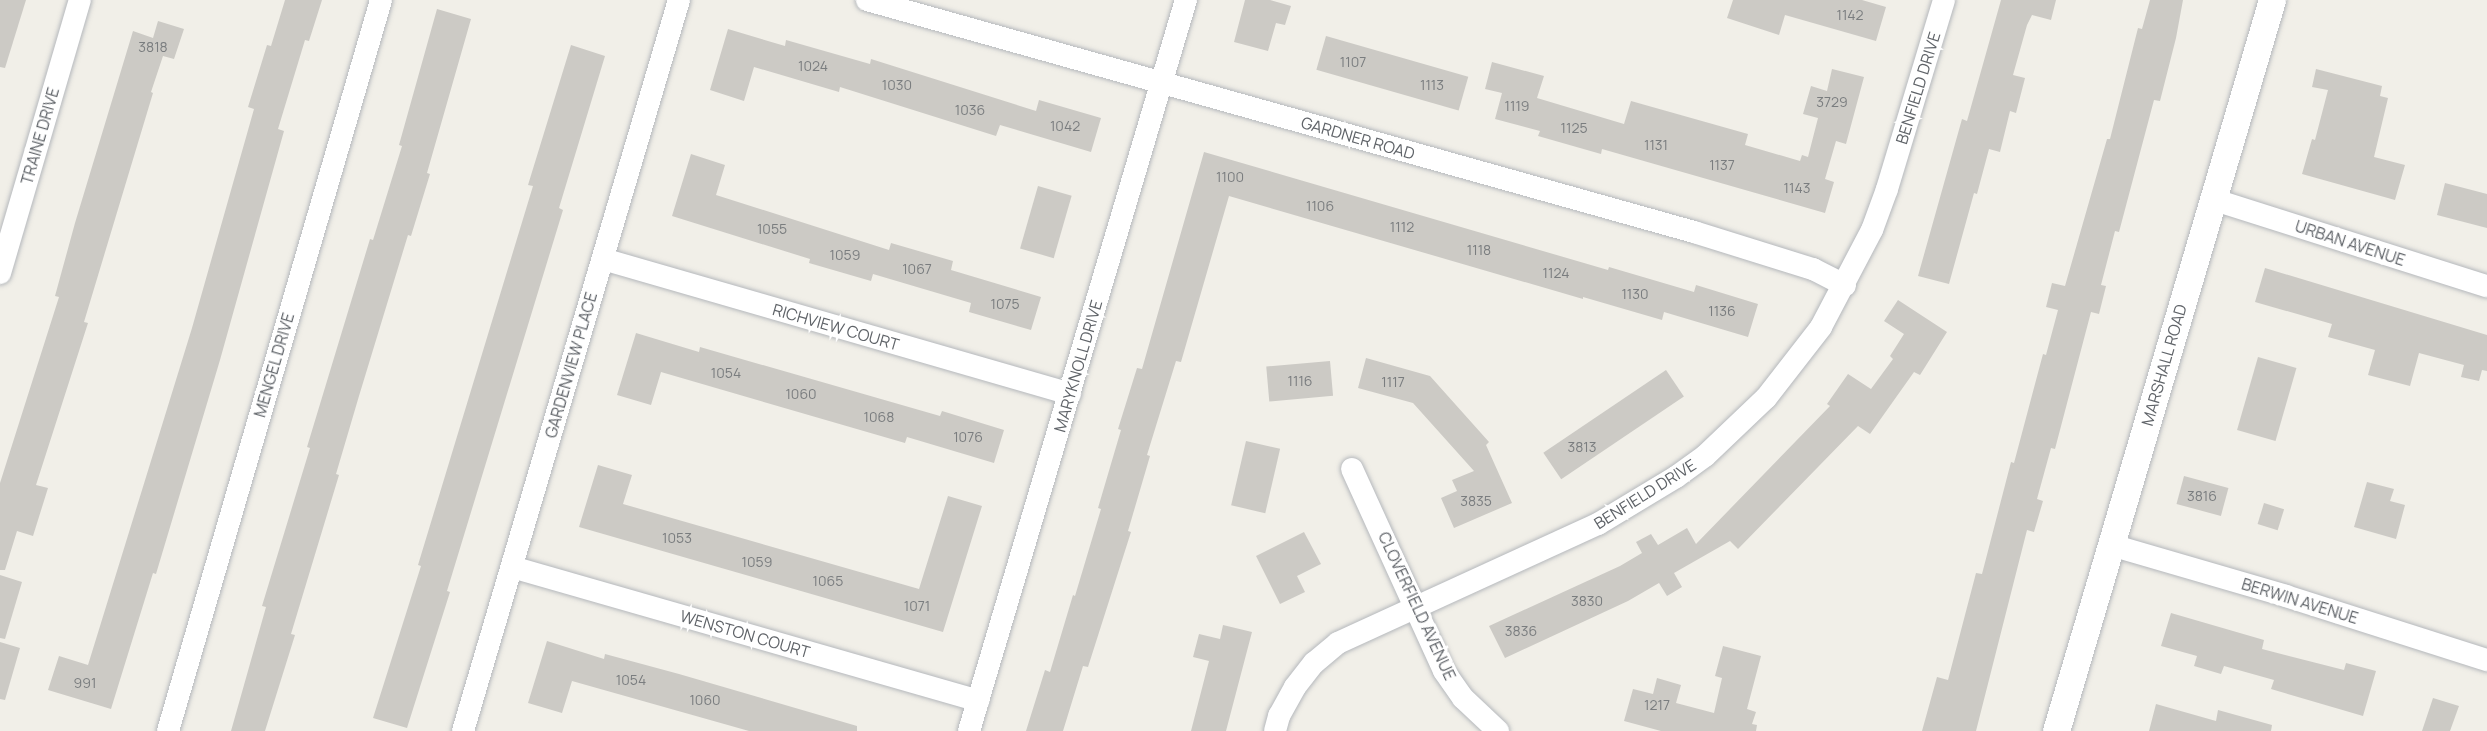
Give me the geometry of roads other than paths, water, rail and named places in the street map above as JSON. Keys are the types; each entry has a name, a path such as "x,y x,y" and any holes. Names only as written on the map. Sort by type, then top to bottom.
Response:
{"street":[{"name":"TRAINE DRIVE","path":"0,273 80,0"},
{"name":"MENGEL DRIVE","path":"168,731 381,0"},
{"name":"GARDENVIEW PLACE","path":"463,731 679,0"},
{"name":"GARDNER ROAD","path":"867,0 1694,232 1813,269 1845,285"},
{"name":"MARYKNOLL DRIVE","path":"969,731 1163,84 1186,0"},
{"name":"BENFIELD DRIVE","path":"1275,731 1279,716 1295,687 1314,663 1338,643 1361,630 1598,525 1676,477 1705,456 1752,412 1795,363 1821,327 1872,230 1887,189 1944,0"},
{"name":"MARSHALL ROAD","path":"2056,731 2272,0"},
{"name":"URBAN AVENUE","path":"2212,199 2487,286"},
{"name":"RICHVIEW COURT","path":"603,259 1070,394"},
{"name":"CLOVERFIELD AVENUE","path":"1352,469 1444,671 1462,698 1483,720 1498,731"},
{"name":"BERWIN AVENUE","path":"2112,545 2286,596 2487,660"},
{"name":"WENSTON COURT","path":"512,567 978,701"}]}
